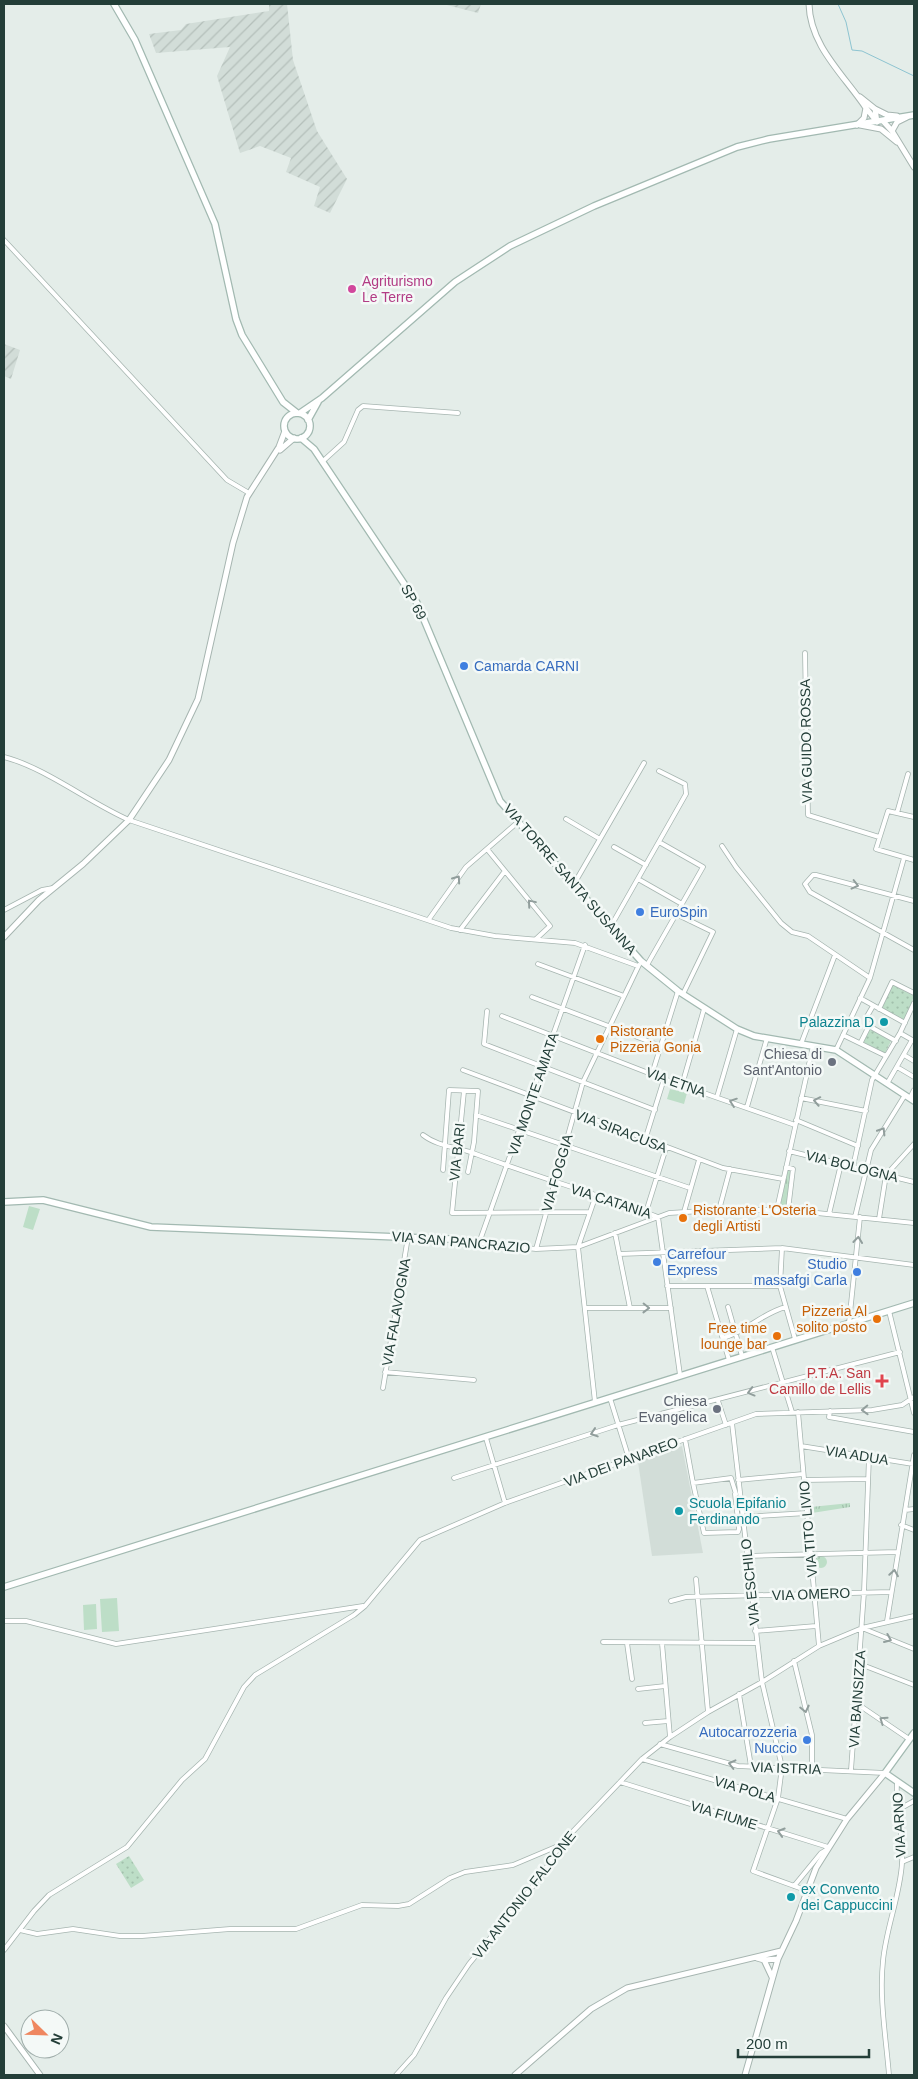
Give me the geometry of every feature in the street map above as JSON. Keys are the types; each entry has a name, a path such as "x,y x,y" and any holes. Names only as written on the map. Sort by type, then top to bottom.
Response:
{"main road":[{"path":"114,4 135,40 214,224 234,311 242,335 283,402 286,419 285,430 314,449"},
{"path":"286,419 322,398 456,282 510,246 594,206 718,154 754,142 914,115"},
{"path":"314,449 308,420 322,398"},
{"path":"283,402 308,420"},
{"path":"297,438 309,429"},
{"name":"SP 69","path":"314,449 417,603 487,770"},
{"name":"VIA TORRE SANTA SUSANNA","path":"487,770 500,801 518,822 645,965 680,993 736,1030 766,1038 836,1050 910,1098"},
{"name":"VIA SAN PANCRAZIO","path":"4,1202 43,1200 151,1227 408,1237 479,1243"},
{"path":"4,1587 914,1303"},
{"path":"914,1733 885,1773 914,1793"}],"street":[{"path":"809,4 813,26 819,42 844,80 875,110 887,116 907,116"},
{"path":"858,95 866,108 901,145 914,167"},
{"path":"856,125 864,118 866,108"},
{"path":"875,110 880,121"},
{"path":"890,132 897,122 907,116"},
{"path":"856,125 872,126 890,132"},
{"path":"4,240 227,480 250,493"},
{"path":"322,462 344,442 358,410 363,406 458,413"},
{"path":"4,937 53,888 129,820 169,760 194,710 209,652 232,543 250,493 275,454 285,430"},
{"path":"275,454 297,438"},
{"name":"VIA GUIDO ROSSA","path":"805,653 808,815 879,837"},
{"path":"4,757 20,761 103,808 129,820 460,930 585,945 645,965"},
{"path":"574,884 644,763"},
{"path":"611,926 687,790 684,784 659,772"},
{"path":"897,813 908,774"},
{"path":"914,817 888,812 885,815 879,837 878,850 914,860"},
{"path":"566,819 600,839"},
{"path":"429,919 466,867 518,822"},
{"name":"VIA FOGGIA","path":"536,1249 583,1082 596,1052 624,996 676,914 703,866 659,842"},
{"path":"722,846 736,867 781,923 792,932 808,936 870,978"},
{"path":"614,847 646,865"},
{"path":"487,849 550,926 536,939"},
{"path":"836,1050 870,978 904,858"},
{"path":"460,930 505,871"},
{"path":"914,901 816,875 813,875 805,884 806,889 914,950"},
{"path":"638,879 682,904"},
{"path":"4,910 42,890 53,888"},
{"path":"652,1074 680,993 713,932 676,914"},
{"name":"VIA MONTE AMIATA","path":"479,1243 585,945"},
{"path":"801,1044 835,954"},
{"path":"538,964 624,996"},
{"path":"879,1009 892,982 914,993"},
{"path":"532,997 562,1010 661,1046"},
{"path":"860,998 905,1024"},
{"path":"853,1167 872,1080 896,1041 914,1003"},
{"path":"873,1006 866,1018 869,1026 896,1041"},
{"path":"682,1085 704,1009"},
{"path":"487,1011 484,1044 655,1110"},
{"name":"VIA ETNA","path":"502,1016 664,1079 796,1122 858,1146"},
{"path":"861,1042 869,1026"},
{"path":"717,1097 736,1030"},
{"path":"888,1082 913,1040 900,1033"},
{"path":"843,1035 853,1041 861,1042 886,1056"},
{"path":"747,1107 766,1038"},
{"path":"777,1209 813,1046"},
{"path":"904,1055 914,1061"},
{"path":"897,1067 914,1078"},
{"name":"VIA SIRACUSA","path":"462,1070 698,1160 730,1170 783,1179"},
{"path":"645,1140 664,1079"},
{"name":"VIA BARI","path":"443,1170 449,1090 478,1091 468,1172"},
{"path":"849,1323 858,1217 866,1170 876,1141 910,1098 914,1090"},
{"name":"VIA BARI","path":"464,1091 452,1213 490,1213"},
{"path":"801,1098 866,1111"},
{"path":"476,1115 690,1188"},
{"name":"VIA CATANIA","path":"423,1135 434,1143 471,1152 555,1183 658,1217"},
{"path":"878,1219 886,1175 914,1144"},
{"path":"646,1212 666,1148"},
{"name":"VIA BOLOGNA","path":"790,1150 914,1182"},
{"path":"684,1212 698,1160"},
{"path":"829,1214 841,1164"},
{"path":"786,1166 794,1169 788,1210"},
{"path":"719,1210 730,1170"},
{"path":"595,1402 578,1247 596,1195"},
{"name":"VIA SAN PANCRAZIO","path":"479,1243 536,1249 578,1247 658,1217 684,1212 719,1210 777,1209 914,1222"},
{"path":"490,1213 546,1214 590,1212"},
{"path":"658,1217 680,1375"},
{"path":"615,1234 630,1308"},
{"name":"VIA FALAVOGNA","path":"383,1388 408,1237"},
{"path":"782,1248 780,1286 795,1340"},
{"path":"619,1254 782,1248 856,1256 914,1265"},
{"path":"667,1286 780,1286"},
{"path":"708,1286 729,1360"},
{"path":"728,1307 742,1356"},
{"path":"723,1338 736,1335 771,1311 786,1307"},
{"path":"586,1308 671,1308"},
{"path":"889,1311 913,1398 914,1413"},
{"path":"772,1347 792,1412"},
{"path":"454,1478 618,1425 718,1401 900,1352"},
{"path":"385,1372 474,1380"},
{"path":"610,1398 629,1459"},
{"name":"VIA DEI PANAREO","path":"4,1950 50,1895 127,1847 182,1780 206,1758 244,1687 255,1675 354,1615 365,1606 420,1540 505,1503 756,1414 872,1410 902,1405 913,1398"},
{"path":"718,1401 726,1425"},
{"path":"830,1411 829,1417 914,1432"},
{"name":"VIA TITO LIVIO","path":"798,1412 819,1646"},
{"name":"VIA ESCHILO","path":"732,1422 738,1480 737,1494 743,1517 762,1682 782,1767"},
{"path":"486,1438 505,1503"},
{"path":"685,1439 693,1483 704,1533 738,1532 737,1494 731,1478 693,1483"},
{"name":"VIA ADUA","path":"801,1446 913,1464"},
{"path":"887,1621 902,1525 913,1472 914,1455"},
{"name":"VIA BAINSIZZA","path":"852,1770 864,1592 868,1457"},
{"path":"738,1480 803,1474"},
{"path":"804,1480 868,1479"},
{"path":"905,1510 914,1509"},
{"path":"743,1517 807,1513"},
{"path":"902,1525 914,1530"},
{"path":"746,1556 898,1552"},
{"path":"696,1579 708,1712"},
{"name":"VIA OMERO","path":"672,1601 686,1597 751,1597 891,1592"},
{"path":"4,1621 26,1622 116,1644 365,1606"},
{"name":"VIA ANTONIO FALCONE","path":"396,2075 414,2055 446,1998 469,1964 542,1875 560,1845 642,1759 670,1736 819,1646 862,1628 914,1616"},
{"path":"755,1631 816,1626"},
{"path":"862,1628 914,1649"},
{"path":"603,1642 757,1643"},
{"path":"626,1643 632,1679"},
{"path":"662,1643 670,1736"},
{"path":"794,1661 812,1735 812,1768"},
{"path":"860,1664 914,1685"},
{"path":"638,1689 666,1686"},
{"path":"739,1694 751,1766"},
{"path":"856,1703 909,1739"},
{"path":"645,1722 668,1721"},
{"name":"VIA ISTRIA","path":"660,1744 738,1766 812,1768 885,1773"},
{"name":"VIA POLA","path":"642,1759 848,1819"},
{"path":"782,1767 778,1798 753,1871 808,1891"},
{"path":"745,2075 778,1959 827,1849 848,1819 885,1773"},
{"name":"VIA FIUME","path":"620,1782 767,1828 827,1849"},
{"name":"VIA ARNO","path":"889,2075 882,1988 883,1960 895,1910 902,1862 897,1783"},
{"path":"898,1813 903,1807 914,1801"},
{"path":"20,1930 37,1934 73,1929 120,1936 142,1936 230,1928 280,1931 296,1929 362,1905 410,1904 450,1878 465,1872 513,1865 560,1845"},
{"path":"794,1886 822,1852 827,1849"},
{"path":"902,1862 914,1857"},
{"path":"514,2075 580,2018 608,1997 641,1983 781,1951"},
{"path":"756,1958 764,1960 778,1959"},
{"path":"764,1960 773,1977"},
{"path":"4,2026 40,2075"}],"shaded area":[{"path":"269,4 287,4 293,60 317,131 347,179 330,213 314,206 320,187 286,172 291,158 260,146 240,153 217,76 230,47 156,53 149,34 181,30 186,24 269,11"},
{"path":"443,4 481,4 478,13"},
{"path":"4,344 20,350 11,379 4,376"},
{"path":"682,1446 703,1553 652,1556 638,1462"}],"green space":[{"path":"893,985 914,996 905,1021 881,1008"},
{"path":"870,1029 891,1041 885,1053 863,1042"},
{"path":"670,1089 687,1093 684,1104 667,1099"},
{"path":"788,1169 792,1170 787,1206 780,1206"},
{"path":"29,1206 40,1209 33,1230 23,1227"},
{"path":"850,1503 850,1507 812,1513 811,1507"},
{"path":"823,1556 826,1557 826,1567 819,1568 816,1567 815,1560 816,1557"},
{"path":"117,1598 119,1631 102,1632 100,1599"},
{"path":"96,1604 97,1629 84,1630 83,1605"},
{"path":"129,1856 144,1880 131,1888 116,1864"}],"waterway":[{"path":"838,4 846,22 852,50 862,51 914,76"}],"place":[{"name":"Agriturismo Le Terre","path":"352,289"},
{"name":"Camarda CARNI","path":"464,666"},
{"name":"EuroSpin","path":"640,912"},
{"name":"Palazzina D","path":"884,1022"},
{"name":"Ristorante Pizzeria Gonia","path":"600,1039"},
{"name":"Chiesa di Sant'Antonio","path":"832,1062"},
{"name":"Ristorante L'Osteria degli Artisti","path":"683,1218"},
{"name":"Carrefour Express","path":"657,1262"},
{"name":"Studio massafgi Carla","path":"857,1272"},
{"name":"Pizzeria Al solito posto","path":"877,1319"},
{"name":"Free time lounge bar","path":"777,1336"},
{"name":"P.T.A. San Camillo de Lellis","path":"882,1381"},
{"name":"Chiesa Evangelica","path":"717,1409"},
{"name":"Scuola Epifanio Ferdinando","path":"679,1511"},
{"name":"Autocarrozzeria Nuccio","path":"807,1740"},
{"name":"ex Convento dei Cappuccini","path":"791,1897"}]}
